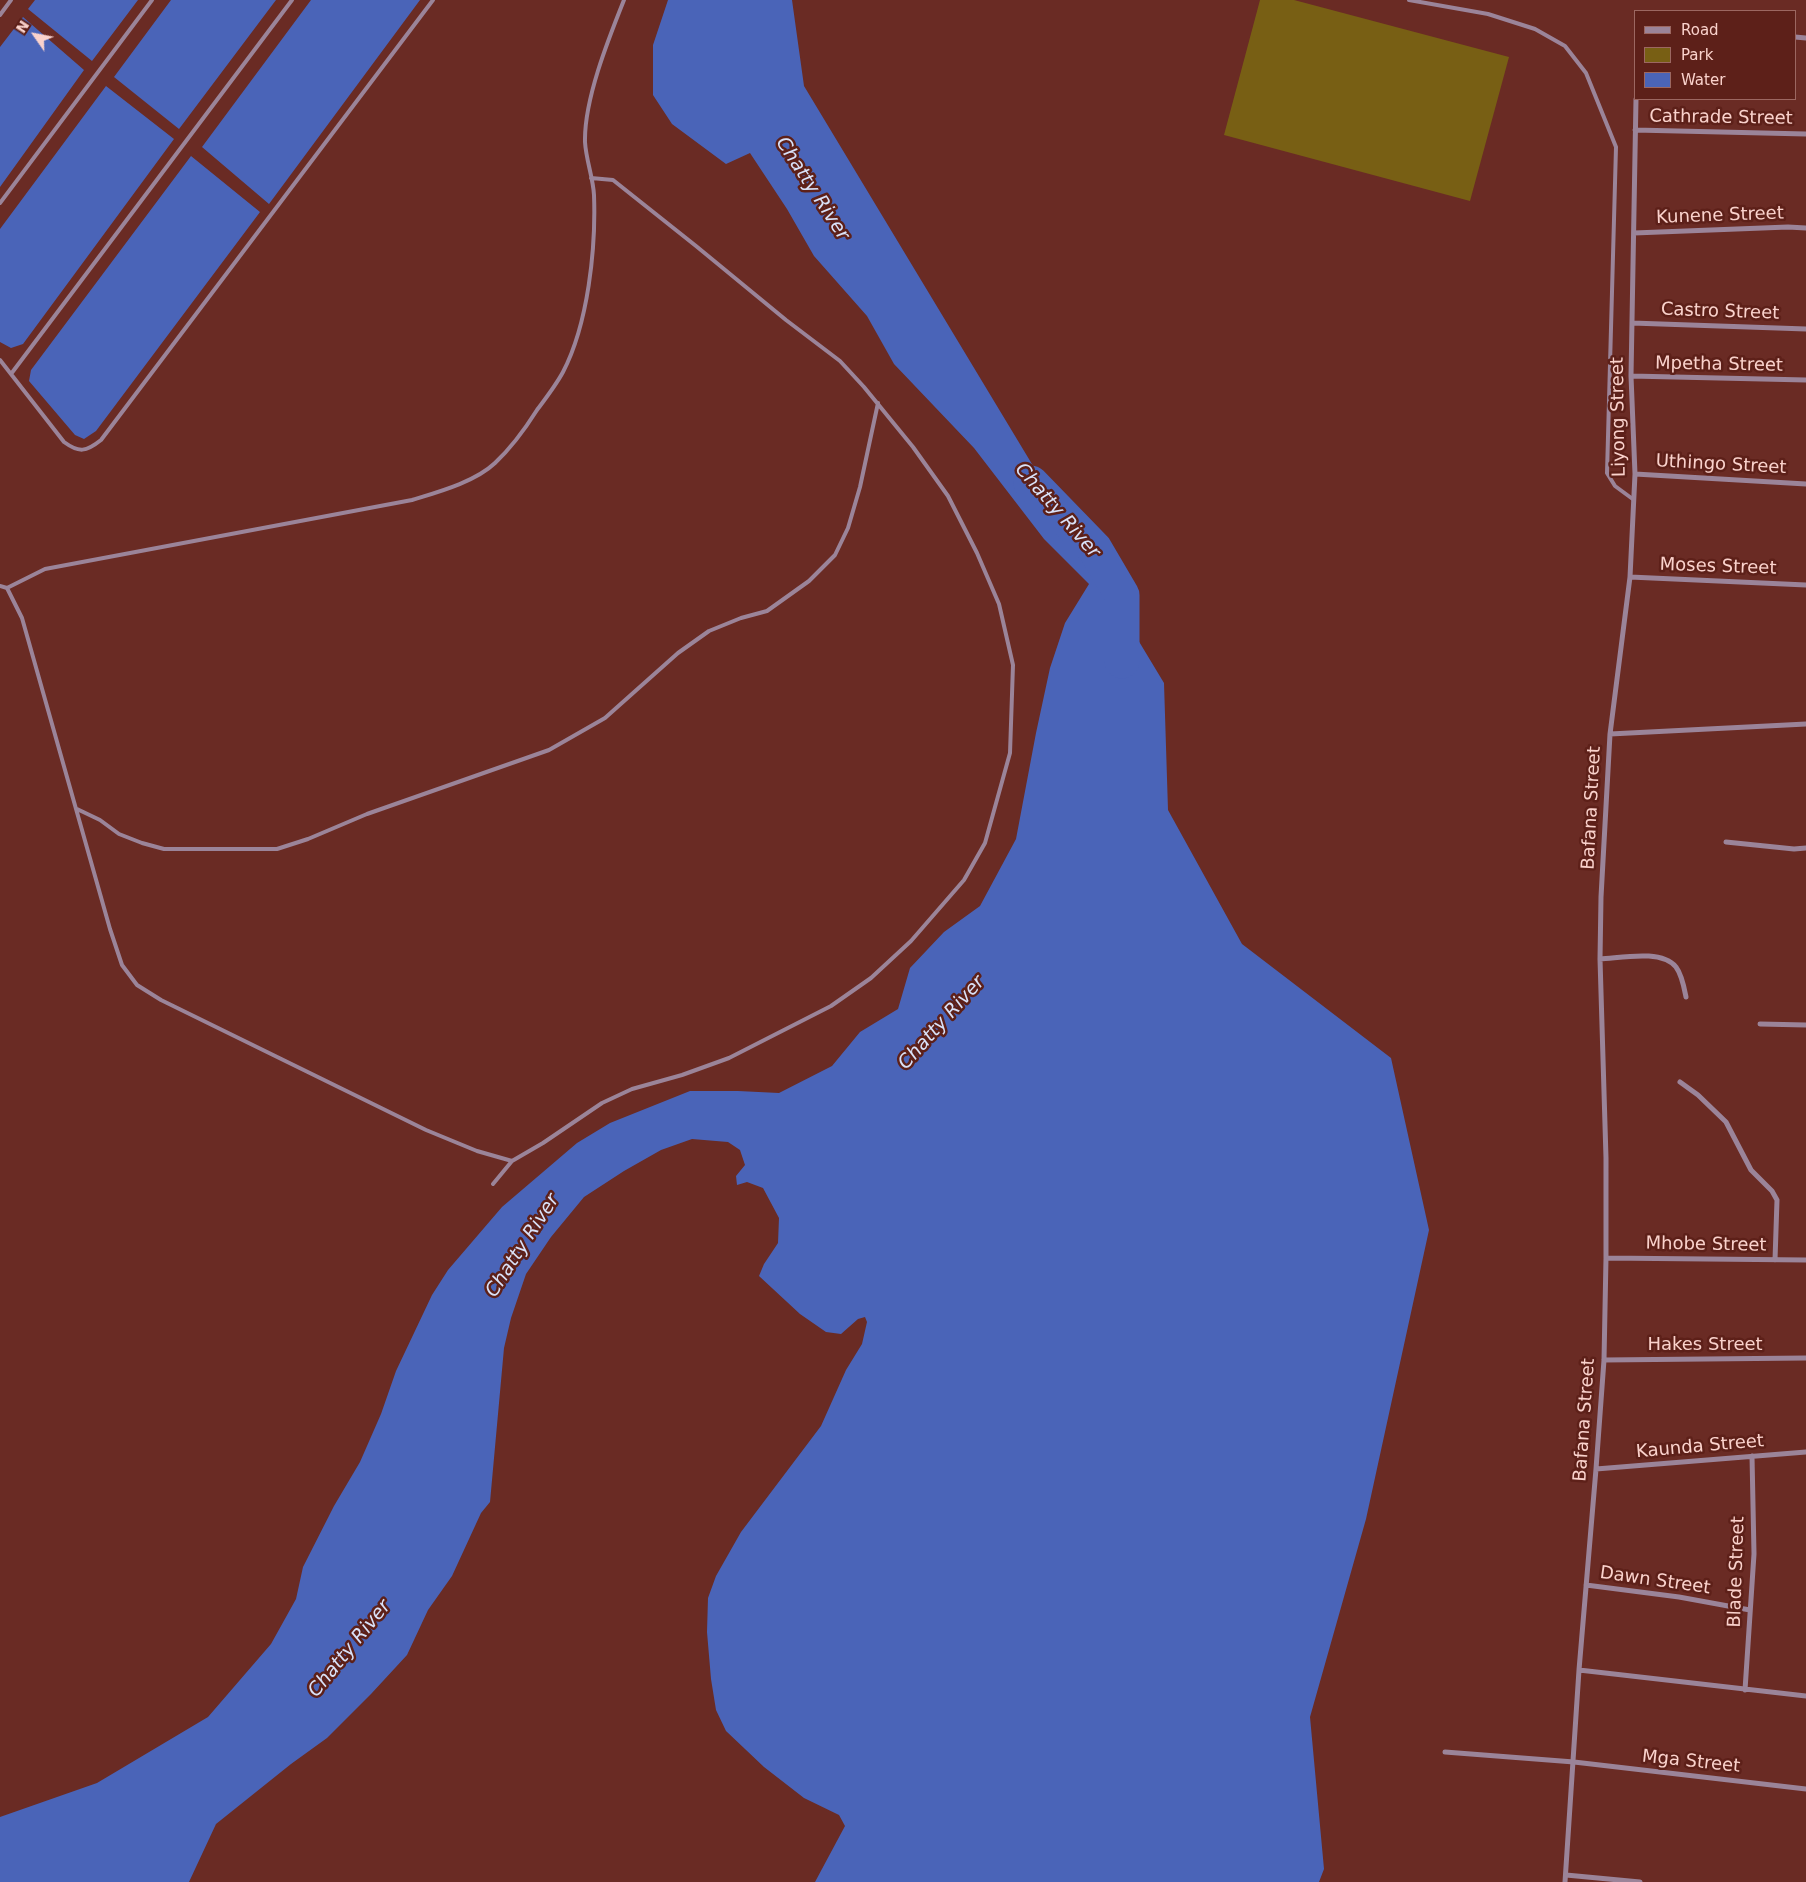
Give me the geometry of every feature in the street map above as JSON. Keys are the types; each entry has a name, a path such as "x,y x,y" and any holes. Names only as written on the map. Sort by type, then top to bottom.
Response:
{"street":[{"name":"Liyong Street","path":"1610,734 1630,577 1634,500 1635,474 1631,376 1636,100"},
{"name":"Cathrade Street","path":"1635,130 1806,134"},
{"name":"Kunene Street","path":"1634,233 1788,227 1806,228"},
{"name":"Castro Street","path":"1632,323 1806,329"},
{"name":"Mpetha Street","path":"1631,376 1806,380"},
{"name":"Uthingo Street","path":"1635,474 1806,484"},
{"name":"Moses Street","path":"1630,577 1806,585"},
{"name":"Bafana Street","path":"1565,1882 1579,1670 1604,1360 1606,1158 1600,958 1601,897 1610,734 1806,724"},
{"path":"1726,842 1794,849 1806,848"},
{"path":"1600,958 1650,956 1667,960 1676,967 1686,997"},
{"path":"1760,1024 1806,1025"},
{"path":"1680,1082 1698,1095 1726,1122 1751,1170 1772,1191 1778,1200 1775,1260"},
{"name":"Mhobe Street","path":"1606,1258 1806,1260"},
{"name":"Hakes Street","path":"1604,1360 1806,1358"},
{"name":"Kaunda Street","path":"1596,1469 1806,1452"},
{"name":"Blade Street","path":"1745,1690 1754,1554 1752,1456"},
{"name":"Dawn Street","path":"1586,1585 1662,1594 1750,1610"},
{"path":"1579,1670 1806,1696"},
{"name":"Mga Street","path":"1445,1752 1574,1762 1806,1789"},
{"path":"1566,1875 1640,1882"}],"lane":[{"path":"0,14 11,0"},
{"path":"0,203 152,0"},
{"path":"11,374 292,0"},
{"path":"0,360 64,442 74,449 84,450 101,440 433,0"},
{"path":"0,586 7,588 45,569 412,500 459,485 494,464 524,430 562,373 577,339 586,298 593,249 594,193 585,142 589,104 600,64 624,0"},
{"path":"1409,0 1488,14 1535,29 1565,46 1586,74 1616,147 1607,473 1615,486 1634,500"},
{"path":"493,1184 512,1161 542,1144 602,1103 632,1089 682,1075 729,1058 830,1006 863,984 911,941 964,880 985,842 1010,753 1013,665 999,604 977,553 948,496 914,447 840,361 786,320 613,180 591,178"},
{"path":"78,809 100,820 119,834 164,849 277,848 308,839 367,814 549,750 605,718 678,653 709,631 742,618 767,611 809,581 834,555 848,528 860,487 878,403"},
{"path":"7,588 22,618 78,809 110,929 122,965 137,985 161,1000 426,1130 477,1151 512,1161"}],"green space":[{"path":"1260,0 1294,0 1509,57 1470,201 1224,135"}],"water":[{"path":"35,0 138,0 92,61 28,9"},
{"path":"171,0 276,0 179,129 114,77"},
{"path":"311,0 420,0 269,204 202,147"},
{"path":"668,0 792,0 804,86 1164,683 1168,810 1242,944 1391,1058 1429,1230 1366,1519 1310,1717 1324,1869 1319,1882 815,1882 845,1826 839,1815 804,1798 764,1767 726,1731 716,1710 711,1679 707,1632 708,1598 716,1576 741,1532 821,1426 846,1370 862,1344 867,1322 865,1317 858,1319 841,1334 826,1332 800,1314 759,1276 764,1264 778,1243 779,1218 763,1188 747,1182 737,1185 736,1176 745,1165 740,1150 728,1142 692,1139 661,1150 584,1197 551,1237 526,1274 511,1318 504,1348 490,1502 481,1513 452,1576 428,1610 407,1655 371,1694 327,1738 216,1824 189,1882 0,1882 0,1817 97,1783 208,1717 271,1644 296,1599 303,1567 334,1506 360,1462 381,1414 396,1371 432,1295 448,1270 502,1207 577,1143 610,1123 690,1091 779,1093 832,1066 860,1032 898,1009 910,968 944,932 980,906 1016,839 1050,668 1065,623 1089,584 1044,539 974,448 894,364 867,316 814,256 787,209 750,153 726,164 672,124 653,95 653,45"},
{"path":"23,17 84,70 0,187 0,47"},
{"path":"106,86 174,139 23,344 11,348 0,342 0,229"},
{"path":"191,156 260,212 96,431 84,439 75,435 29,381 31,370"}],"waterway":[{"name":"Chatty River","path":"1031,483 1095,549 1122,595 1122,661"}]}
